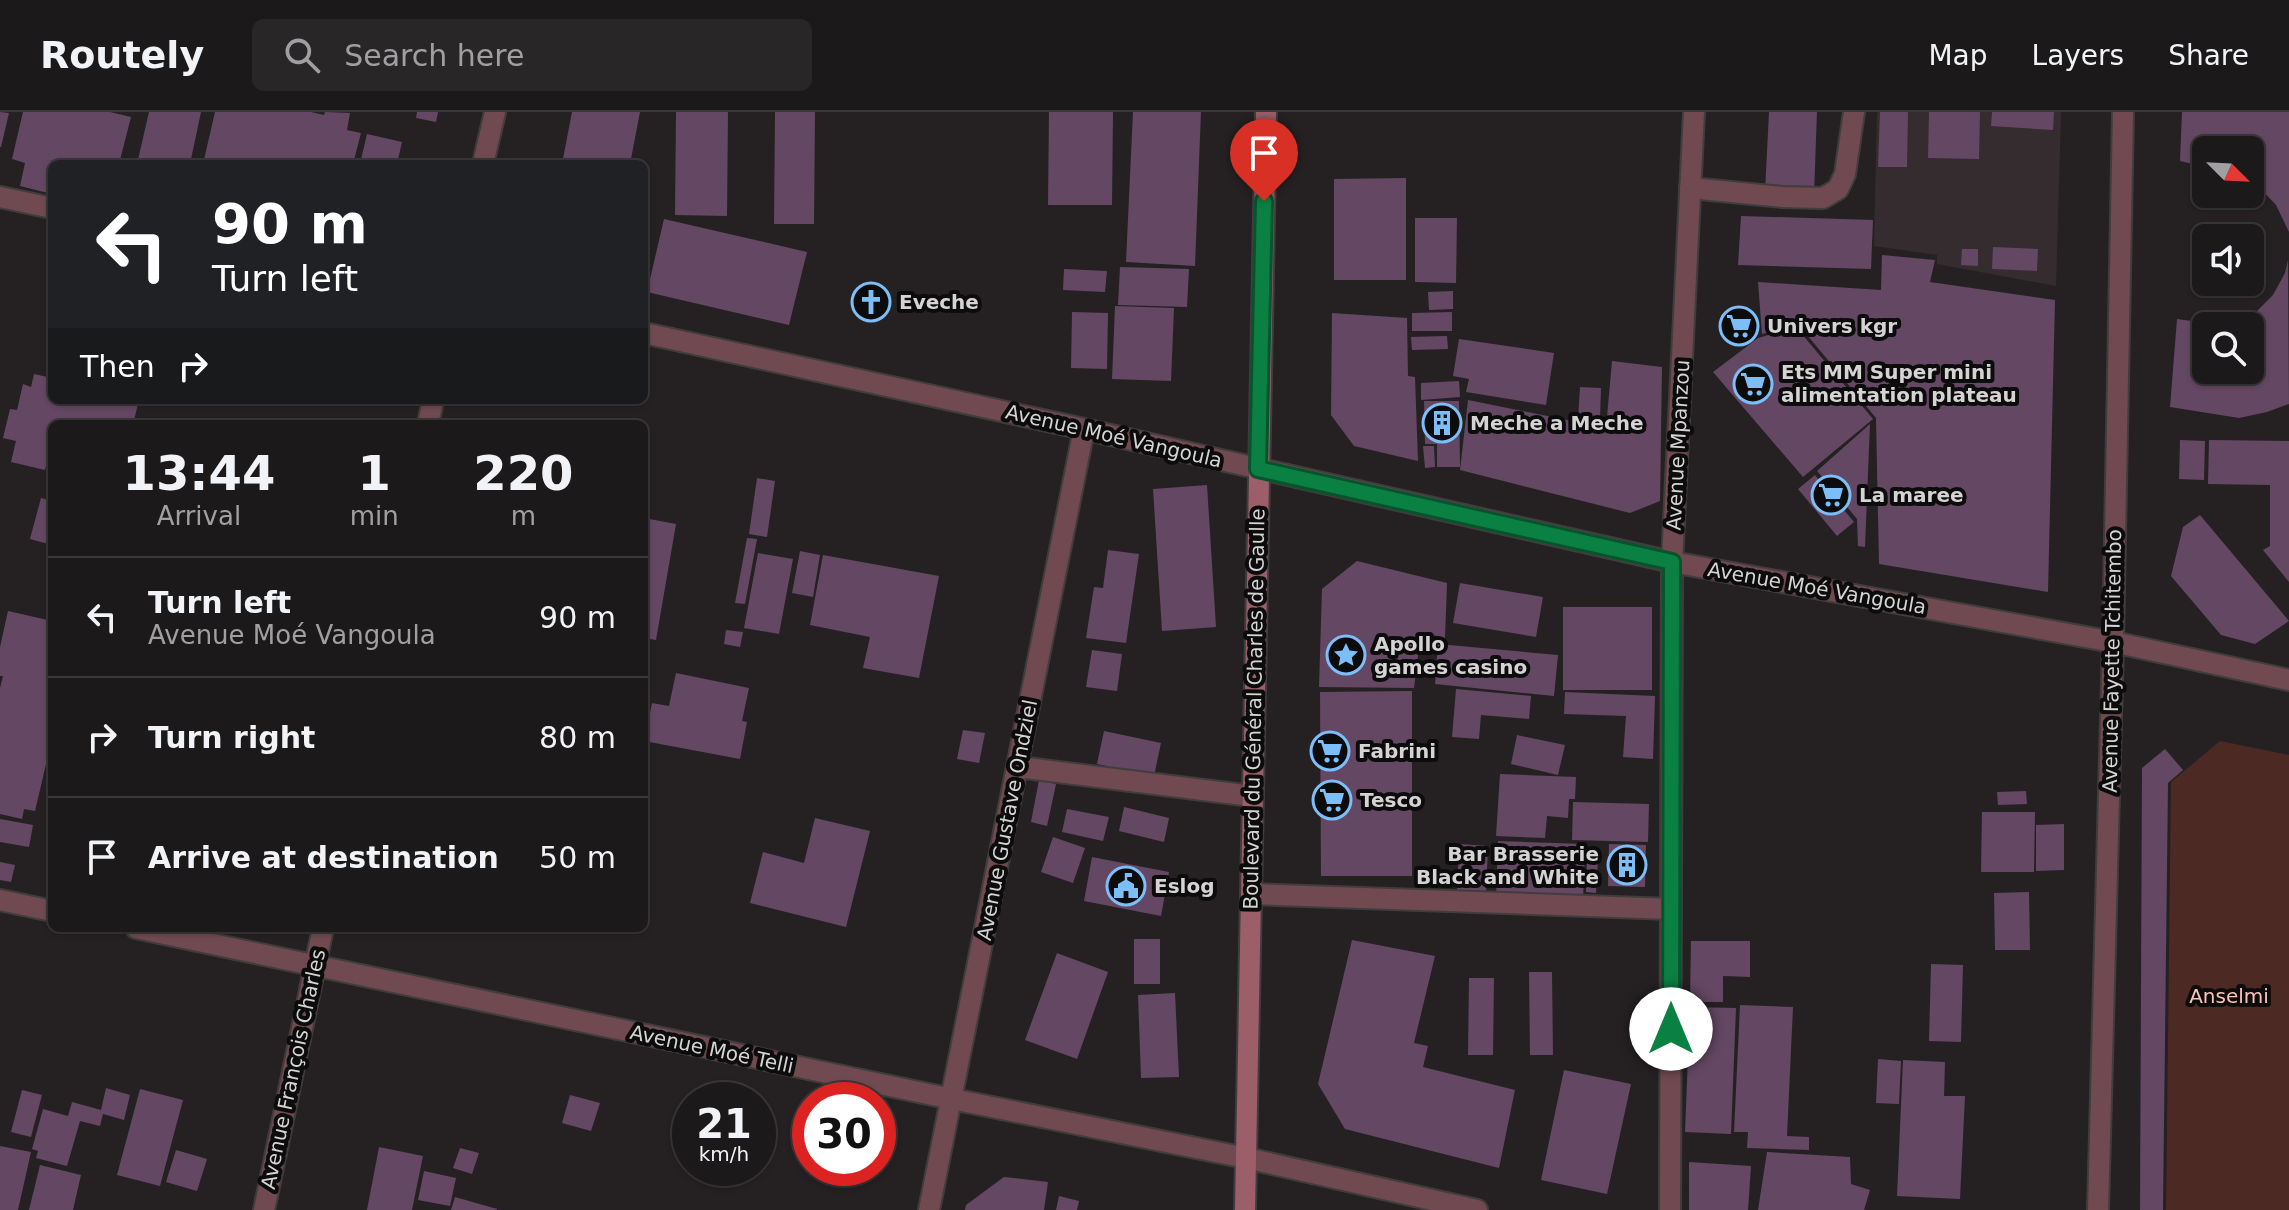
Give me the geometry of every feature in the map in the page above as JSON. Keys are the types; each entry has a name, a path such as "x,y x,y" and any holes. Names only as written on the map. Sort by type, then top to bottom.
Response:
{"main road":[{"name":"Boulevard du Général Charles de Gaulle","path":"1245,1210 1266,112"}],"street":[{"path":"484,160 495,112"},
{"name":"Avenue Mpanzou","path":"1670,1210 1672,562 1694,112"},
{"path":"1690,188 1823,198 1838,189 1845,174 1854,112"},
{"name":"Avenue Fayette Tchitembo","path":"2098,1210 2123,112"},
{"path":"0,197 48,207"},
{"name":"Avenue Moé Vangoula","path":"648,334 1672,562 2113,642 2289,680"},
{"name":"Avenue Gustave Ondziel","path":"929,1210 1084,429"},
{"path":"1018,767 1252,796"},
{"path":"1251,894 1671,909"},
{"path":"0,900 48,910"},
{"name":"Avenue Moé Telli","path":"155,932 1246,1158 1477,1210"},
{"name":"Avenue François Charles","path":"264,1210 322,932"}],"shaded area":[{"path":"1877,112 2061,112 2056,286 1937,264 1937,255 1874,246"}],"green space":[{"name":"Anselmi","path":"2220,741 2289,755 2289,1210 2166,1210 2171,782"}],"building":[{"path":"0,112 9,113 1,147 0,147"},
{"path":"23,112 110,112 131,117 120,160 48,160 48,193 20,186 25,163 12,159"},
{"path":"149,112 201,112 191,160 138,160"},
{"path":"215,112 350,113 347,130 361,133 354,160 204,160"},
{"path":"417,112 438,112 436,122 416,118"},
{"path":"572,112 640,112 631,160 563,160"},
{"path":"676,112 728,112 727,216 675,215"},
{"path":"775,112 815,112 814,224 774,224"},
{"path":"1049,112 1113,112 1112,205 1048,205"},
{"path":"1133,112 1201,112 1195,266 1126,262"},
{"path":"1769,112 1817,112 1814,194 1765,192"},
{"path":"1880,112 1908,112 1907,167 1878,167"},
{"path":"1929,112 1980,112 1979,159 1928,158"},
{"path":"1992,112 2054,112 2053,130 1991,126"},
{"path":"2182,112 2289,112 2289,232 2276,205 2264,192 2264,136 2192,136 2192,164 2180,161"},
{"path":"367,134 402,142 398,160 361,160"},
{"path":"1406,178 1406,280 1334,280 1334,179"},
{"path":"1741,216 1873,220 1871,269 1738,265"},
{"path":"1415,218 1457,218 1456,283 1415,282"},
{"path":"664,219 807,252 789,325 648,292"},
{"path":"1993,247 2038,249 2037,271 1992,269"},
{"path":"1962,249 1978,249 1978,266 1961,265"},
{"path":"1882,255 1935,260 1930,282 2055,300 2048,592 1879,564 1876,418 1798,324 1762,334 1758,282 1881,290"},
{"path":"2288,260 2289,404 2239,418 2170,407 2177,319 2192,321 2192,384 2264,384 2264,312 2256,312 2273,295"},
{"path":"1120,267 1189,269 1187,307 1118,305"},
{"path":"1064,269 1107,271 1105,292 1063,290"},
{"path":"1453,291 1453,309 1429,310 1428,292"},
{"path":"1115,306 1174,308 1171,381 1112,379"},
{"path":"1072,312 1108,313 1107,369 1071,368"},
{"path":"1452,312 1452,331 1412,331 1412,313"},
{"path":"1332,313 1407,318 1408,376 1415,377 1418,461 1354,446 1331,415"},
{"path":"1796,327 1873,419 1803,477 1713,372 1758,338"},
{"path":"1447,336 1448,349 1412,350 1411,337"},
{"path":"1459,339 1554,353 1546,405 1466,392 1469,379 1453,376"},
{"path":"1612,361 1662,367 1660,501 1630,513 1460,470 1468,400 1606,428"},
{"path":"34,374 48,377 48,404 138,404 134,420 48,420 45,470 11,462 16,441 3,438 10,409 17,410 23,384 31,387"},
{"path":"1459,381 1460,397 1421,400 1421,383"},
{"path":"1580,387 1601,388 1600,420 1578,419"},
{"name":"Meche a Meche","path":"1424,401 1459,401 1460,467 1437,467 1437,444 1425,444"},
{"path":"1870,424 1865,547 1858,546 1857,519 1817,471"},
{"path":"2180,440 2205,441 2204,480 2179,479"},
{"path":"2209,440 2289,441 2289,582 2263,550 2270,546 2270,485 2208,484"},
{"path":"1423,446 1434,446 1435,467 1425,468"},
{"path":"1815,475 1854,522 1837,536 1798,489"},
{"path":"757,478 775,481 767,537 749,534"},
{"path":"1207,485 1216,627 1162,631 1153,489"},
{"path":"41,498 48,500 48,544 30,539"},
{"path":"2200,515 2289,621 2255,644 2221,635 2171,576 2183,527"},
{"path":"648,519 676,524 656,640 648,639"},
{"path":"747,538 757,539 745,604 735,603"},
{"path":"1108,550 1139,554 1126,643 1086,638 1094,587 1103,588"},
{"path":"800,551 820,555 813,597 792,593"},
{"path":"758,553 793,559 779,634 744,628"},
{"path":"823,555 939,576 919,678 863,668 870,637 810,625"},
{"path":"1357,561 1447,583 1445,638 1421,632 1414,688 1319,687 1322,589"},
{"path":"1460,583 1543,597 1536,637 1453,623"},
{"path":"1563,607 1652,607 1652,690 1563,690"},
{"path":"8,611 48,620 48,756 35,811 24,809 22,819 0,814 0,688 3,676 0,676 0,647"},
{"path":"726,630 743,632 740,647 724,644"},
{"path":"1438,644 1558,655 1554,696 1435,684"},
{"path":"1092,650 1122,654 1117,691 1086,687"},
{"path":"676,673 749,688 742,721 747,722 740,759 648,742 652,703 669,706"},
{"path":"1456,689 1531,696 1529,719 1481,715 1479,739 1452,737"},
{"path":"1412,691 1412,876 1321,876 1320,692"},
{"path":"1565,692 1655,696 1653,759 1623,757 1626,716 1564,714"},
{"path":"963,730 985,733 979,763 957,759"},
{"path":"1104,731 1161,743 1154,776 1097,764"},
{"path":"1517,735 1565,745 1558,775 1511,764"},
{"path":"2165,749 2183,770 2168,783 2163,1210 2140,1210 2142,768"},
{"path":"1500,774 1576,777 1575,799 1569,799 1568,818 1547,816 1545,838 1496,836"},
{"path":"1039,780 1056,784 1047,826 1031,822"},
{"path":"2026,791 2027,804 1998,805 1997,792"},
{"path":"1573,802 1649,804 1648,842 1572,840"},
{"path":"1124,807 1169,818 1164,842 1119,831"},
{"path":"1067,809 1109,817 1103,841 1062,832"},
{"path":"1982,812 2035,812 2034,872 1981,872"},
{"path":"815,818 870,831 846,927 750,903 763,852 804,863"},
{"path":"0,819 33,825 29,847 0,842"},
{"path":"2064,824 2064,870 2036,871 2036,825"},
{"path":"1053,837 1085,848 1073,883 1041,872"},
{"path":"1498,841 1585,844 1583,900 1496,897"},
{"path":"1459,844 1488,846 1486,894 1457,892"},
{"name":"Bar Brasserie Black and White","path":"1609,844 1646,845 1645,887 1608,886"},
{"name":"Eslog","path":"1092,857 1169,872 1161,916 1084,901"},
{"path":"1587,857 1598,858 1596,893 1586,892"},
{"path":"0,862 15,865 11,882 0,880"},
{"path":"2029,892 2030,950 1995,950 1994,893"},
{"path":"1134,939 1160,939 1160,984 1134,984"},
{"path":"1352,940 1435,956 1414,1043 1428,1046 1423,1067 1515,1090 1499,1168 1345,1129 1318,1084"},
{"path":"1691,941 1750,941 1750,977 1723,976 1723,1002 1690,1002"},
{"path":"1057,953 1108,972 1077,1059 1025,1040"},
{"path":"1931,964 1963,965 1961,1042 1929,1041"},
{"path":"1529,972 1552,972 1553,1055 1530,1055"},
{"path":"1469,978 1494,978 1493,1055 1468,1055"},
{"path":"1175,993 1179,1077 1141,1078 1138,995"},
{"path":"1740,1005 1793,1007 1787,1136 1809,1137 1809,1150 1747,1148 1748,1132 1734,1132"},
{"path":"1690,1007 1736,1008 1731,1134 1685,1132"},
{"path":"1878,1059 1901,1061 1899,1104 1876,1103"},
{"path":"1903,1060 1945,1062 1944,1096 1965,1096 1960,1199 1897,1196"},
{"path":"1564,1070 1631,1084 1607,1194 1541,1180"},
{"path":"106,1088 130,1095 124,1120 103,1114 100,1126 80,1121 67,1166 36,1158 38,1151 32,1149 43,1109 68,1116 72,1102 101,1110"},
{"path":"140,1089 183,1100 160,1186 117,1175"},
{"path":"22,1090 42,1095 31,1137 11,1132"},
{"path":"570,1095 600,1103 591,1131 562,1123"},
{"path":"0,1146 31,1152 18,1210 0,1210"},
{"path":"379,1147 423,1156 412,1210 367,1210"},
{"path":"460,1148 479,1153 472,1174 453,1168"},
{"path":"176,1150 207,1159 197,1191 166,1182"},
{"path":"1767,1152 1850,1157 1851,1184 1870,1190 1864,1210 1758,1210"},
{"path":"1689,1162 1751,1166 1748,1210 1689,1210"},
{"path":"40,1165 81,1175 73,1210 29,1210"},
{"path":"424,1171 456,1178 450,1206 418,1200"},
{"path":"1004,1177 1048,1182 1044,1210 965,1210 966,1205"},
{"path":"1059,1196 1079,1201 1077,1210 1056,1210"},
{"path":"455,1197 497,1209 497,1210 451,1210"}],"place":[{"name":"Eveche","path":"871,302"},
{"name":"Univers kgr","path":"1739,326"},
{"name":"Ets MM Super mini alimentation plateau","path":"1753,384"},
{"name":"Meche a Meche","path":"1442,423"},
{"name":"La maree","path":"1831,495"},
{"name":"Apollo games casino","path":"1346,655"},
{"name":"Fabrini","path":"1330,751"},
{"name":"Tesco","path":"1332,800"},
{"name":"Bar Brasserie Black and White","path":"1627,865"},
{"name":"Eslog","path":"1126,886"}],"route":[{"path":"1264,201 1258,469 1672,562 1671,1029"}]}
